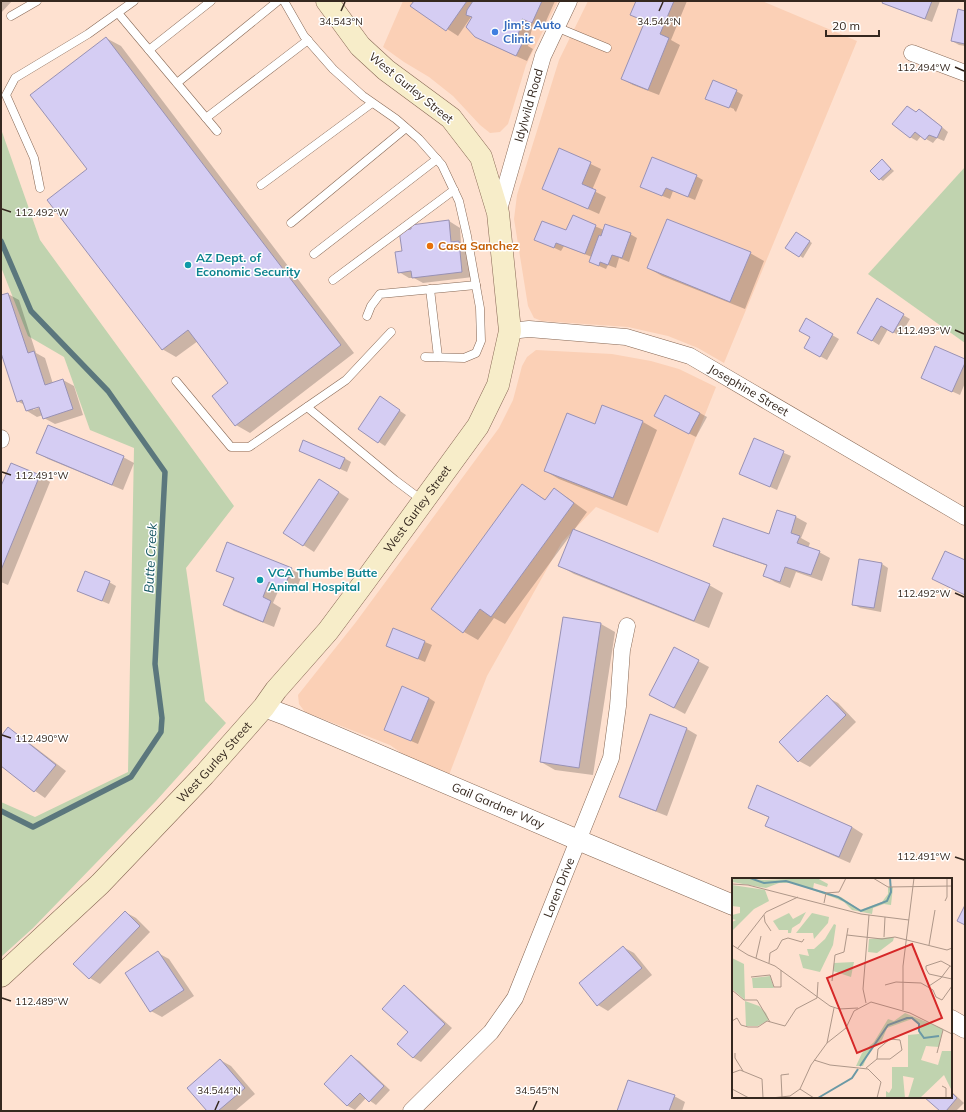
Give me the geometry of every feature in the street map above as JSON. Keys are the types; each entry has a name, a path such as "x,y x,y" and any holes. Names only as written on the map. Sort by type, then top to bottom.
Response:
{"main road":[{"name":"West Gurley Street","path":"1,976 100,884 204,775 328,631 478,426 498,385 510,331 498,213 480,157 451,118 386,70 360,46 327,1"}],"street":[{"name":"Idylwild Road","path":"498,213 543,56 569,1"},
{"path":"912,53 965,73"},
{"name":"Josephine Street","path":"510,331 529,329 626,337 690,356 965,517"},
{"name":"Loren Drive","path":"412,1111 491,1032 516,998 611,758 618,706 622,650 627,626"},
{"name":"Gail Gardner Way","path":"264,707 732,905"},
{"path":"952,1021 965,1028"}],"lane":[{"path":"10,16 37,1"},
{"path":"40,188 34,158 6,96 15,78 88,34 134,1"},
{"path":"149,50 211,1"},
{"path":"177,83 278,1"},
{"path":"284,1 308,40 333,69 364,96 420,139 442,165 459,201 480,308 481,341 476,353 464,358 425,357"},
{"path":"118,13 217,131"},
{"path":"556,27 607,48"},
{"path":"206,118 308,40"},
{"path":"261,185 372,102"},
{"path":"291,223 406,128"},
{"path":"314,254 437,159"},
{"path":"333,280 454,190"},
{"path":"367,316 371,306 380,294 476,285"},
{"path":"430,289 438,357"},
{"path":"176,381 231,447 249,447 346,380 391,332"},
{"path":"307,407 395,480 423,501"}],"shaded area":[{"path":"403,1 558,1 526,65 508,124 500,132 490,133 480,125 453,96 429,77 383,47"},
{"path":"588,1 762,1 857,41 724,363 698,348 668,336 628,327 542,321 534,318 528,306 514,219 517,195 559,60"},
{"path":"536,350 612,354 651,361 679,369 716,387 658,533 596,507 562,542 487,676 449,775 410,759 390,745 305,712 299,704 298,695 356,622 499,428 513,400 522,366 527,357"}],"green space":[{"path":"1,129 40,240 234,506 186,568 205,701 226,723 156,801 33,928 1,957 1,802 35,817 128,772 134,448 90,430 64,357 28,336 1,267"},
{"path":"965,167 965,343 868,274"}],"building":[{"path":"414,1 467,1 446,31 410,6"},
{"name":"Jim's Auto Clinic","path":"473,1 542,1 532,23 522,19 517,40 523,42 516,56 475,37 466,27 472,17 466,15 467,10"},
{"path":"636,1 674,1 660,34 669,38 648,90 621,79 645,21 630,15"},
{"path":"883,1 932,1 925,19 882,3"},
{"path":"958,9 965,11 965,44 951,41"},
{"name":"AZ Dept. of Economic Security","path":"106,37 341,345 235,426 212,396 228,383 188,330 162,350 47,200 87,169 30,95"},
{"path":"713,80 737,90 729,108 705,99"},
{"path":"907,106 916,112 919,109 942,127 937,138 929,135 925,140 915,132 910,138 892,124"},
{"path":"559,148 591,162 582,184 596,190 588,209 542,189"},
{"path":"652,157 697,175 688,197 666,188 662,196 640,187"},
{"path":"882,159 891,169 879,180 870,171"},
{"path":"573,215 596,225 585,254 556,243 554,248 534,240 542,221 566,230"},
{"path":"667,219 751,252 730,302 647,268"},
{"name":"Casa Sanchez","path":"449,220 451,242 459,241 462,272 412,278 411,271 398,273 395,252 402,251 399,230 411,229 411,225"},
{"path":"605,224 631,233 622,258 612,255 608,265 600,262 599,266 589,262 599,235 601,236"},
{"path":"796,232 810,241 799,257 785,248"},
{"path":"8,293 28,353 34,351 45,385 63,379 73,409 43,419 39,407 26,411 22,400 17,402 1,353 1,295"},
{"path":"877,298 904,314 893,333 881,326 872,341 857,333"},
{"path":"806,318 833,334 820,357 804,348 810,337 799,331"},
{"path":"935,346 965,359 965,363 952,392 921,378"},
{"path":"665,395 700,413 689,434 654,416"},
{"path":"380,396 400,410 378,443 358,429"},
{"path":"602,405 643,421 613,498 544,471 567,413 595,424"},
{"path":"48,425 124,456 112,485 36,453"},
{"path":"754,438 784,451 770,487 739,474"},
{"path":"303,440 345,458 340,469 299,451"},
{"path":"11,463 40,475 1,570 1,486"},
{"path":"319,479 339,492 303,546 283,533"},
{"path":"522,484 545,500 554,488 574,503 491,617 480,609 463,633 431,609"},
{"path":"777,510 796,516 791,533 800,536 797,543 820,551 811,575 785,567 780,582 763,576 767,565 713,546 723,518 769,534"},
{"path":"573,529 710,584 694,621 558,566"},
{"name":"VCA Thumbe Butte Animal Hospital","path":"227,542 292,568 284,588 269,582 263,597 271,601 263,622 223,605 234,578 216,571"},
{"path":"945,551 965,560 965,595 932,579"},
{"path":"859,559 882,563 874,608 852,605"},
{"path":"85,571 110,581 102,601 77,591"},
{"path":"563,617 601,623 579,768 540,762"},
{"path":"393,628 425,641 418,659 386,646"},
{"path":"674,647 699,660 674,708 649,695"},
{"path":"402,686 429,698 411,741 384,730"},
{"path":"827,695 846,715 798,762 779,742"},
{"path":"650,714 687,728 656,811 619,797"},
{"path":"8,727 56,765 34,792 1,766 1,736"},
{"path":"757,785 852,827 839,857 765,826 769,817 748,808"},
{"path":"965,905 965,925 957,921"},
{"path":"125,911 140,926 89,979 73,964"},
{"path":"623,946 642,968 597,1006 579,983"},
{"path":"158,951 184,990 150,1012 125,973"},
{"path":"404,985 445,1024 413,1058 397,1044 408,1032 382,1009"},
{"path":"351,1055 384,1086 369,1102 360,1093 347,1106 324,1084"},
{"path":"220,1059 245,1088 218,1111 207,1111 187,1088"},
{"path":"628,1080 675,1095 669,1111 617,1111"},
{"path":"952,1093 957,1098 946,1111 940,1111 925,1098 952,1098"}],"waterway":[{"name":"Butte Creek","path":"1,241 31,311 108,391 165,472 155,664 162,718 161,732 131,777 33,827 1,811"}],"place":[{"name":"Jim's Auto Clinic","path":"495,32"},
{"name":"Casa Sanchez","path":"430,246"},
{"name":"AZ Dept. of Economic Security","path":"188,265"},
{"name":"VCA Thumbe Butte Animal Hospital","path":"260,580"}]}
